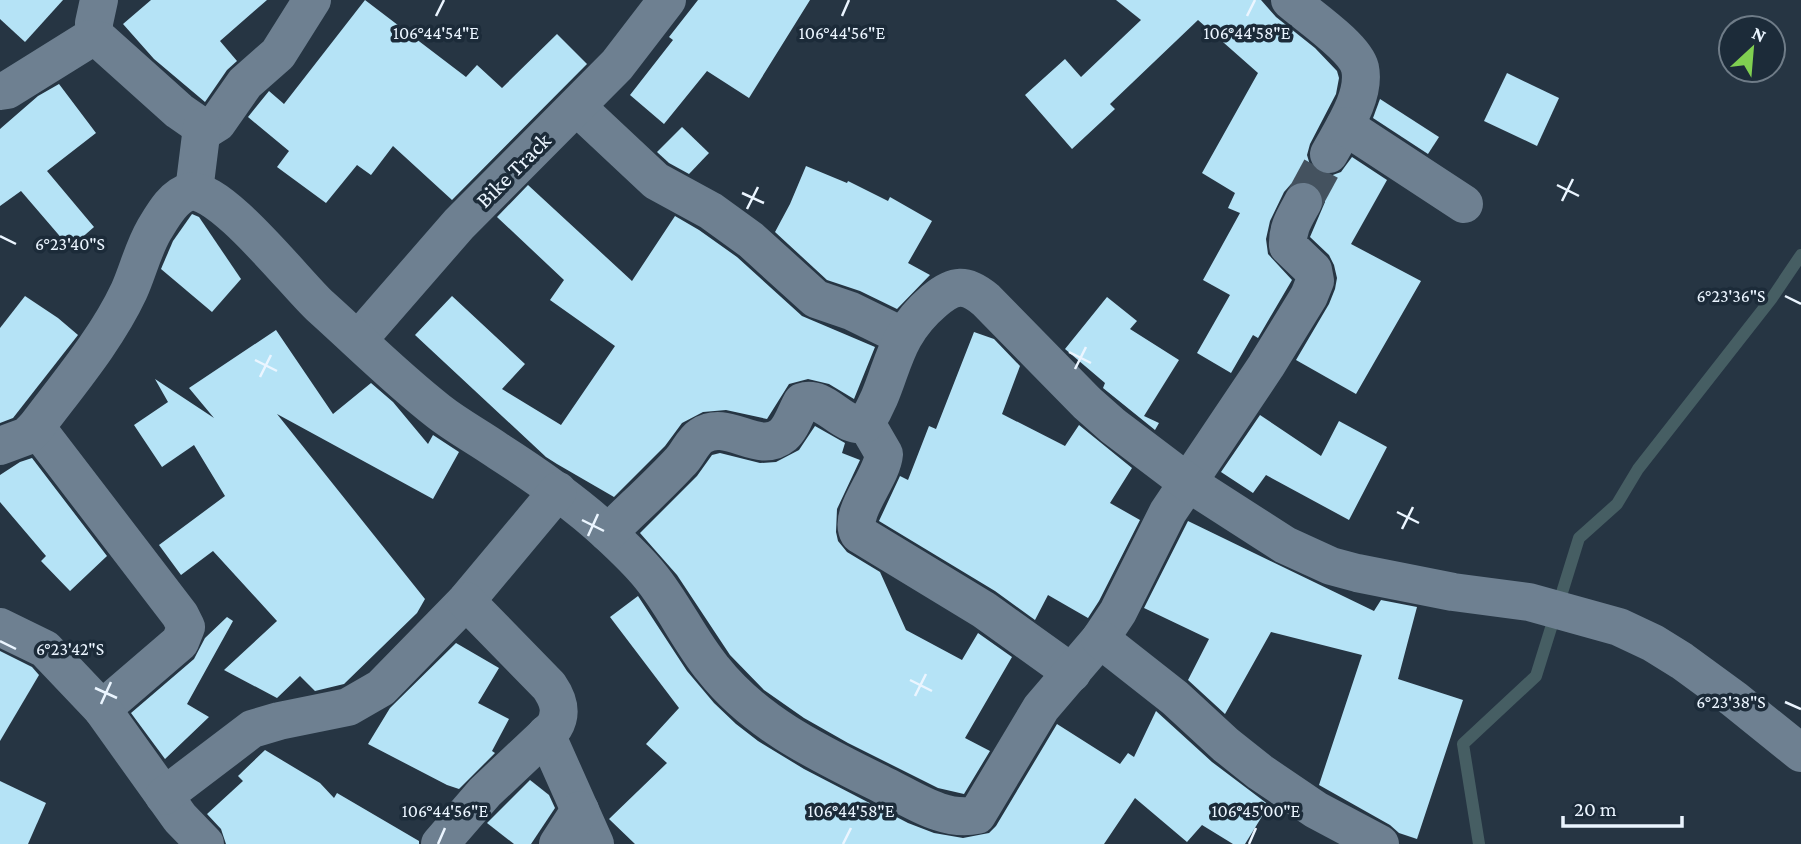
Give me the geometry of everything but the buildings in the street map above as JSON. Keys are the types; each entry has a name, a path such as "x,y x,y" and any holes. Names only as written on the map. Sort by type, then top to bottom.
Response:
{"street":[{"path":"94,38 99,0"},
{"path":"0,91 7,90 83,42 94,38 101,41 179,111 202,127 209,128 217,123 237,93 278,54 312,0"},
{"name":"Bike Track","path":"358,340 459,224 617,65 667,0"},
{"path":"1290,0 1346,48 1360,66 1358,93 1337,140 1464,204"},
{"path":"577,107 656,181 721,218 751,240 816,299 851,311 902,336"},
{"path":"194,191 202,127"},
{"path":"0,446 27,436 36,426 99,342 128,292 145,246 163,214 176,199 194,191 216,200 232,214 315,301 438,411 558,491 608,533 650,576 712,669 748,706 769,723 841,764 937,812 954,818 977,815 1025,730 1100,639 1118,612 1154,539 1188,482 1273,356 1313,287 1313,270 1292,253 1288,246 1287,235 1291,223 1303,202"},
{"path":"866,423 902,336 917,318 946,291 962,287 978,292 1113,426 1188,482 1285,545 1331,566 1403,583 1564,611 1619,627 1682,661 1801,753"},
{"path":"608,533 683,460 698,438 708,432 728,431 763,442 774,440 785,434 802,402 808,400 820,404 855,425 866,423"},
{"path":"866,423 884,454 881,469 857,515 855,528 859,534 984,610 1072,673"},
{"path":"36,426 180,615 186,627 180,642 102,709"},
{"path":"164,796 252,729 348,707 380,688 467,601 558,491"},
{"path":"440,844 485,792 558,721 559,704 549,686 467,601"},
{"path":"0,627 46,649 102,709 180,818 205,844"},
{"path":"1100,639 1175,698 1226,745 1261,772 1316,810 1380,844"},
{"path":"546,734 588,827 558,844"}],"waterway":[{"path":"1479,844 1463,744 1536,676 1579,538 1617,504 1638,469 1772,298 1801,255"}],"tunnel":[{"path":"1303,202 1329,154"}]}
